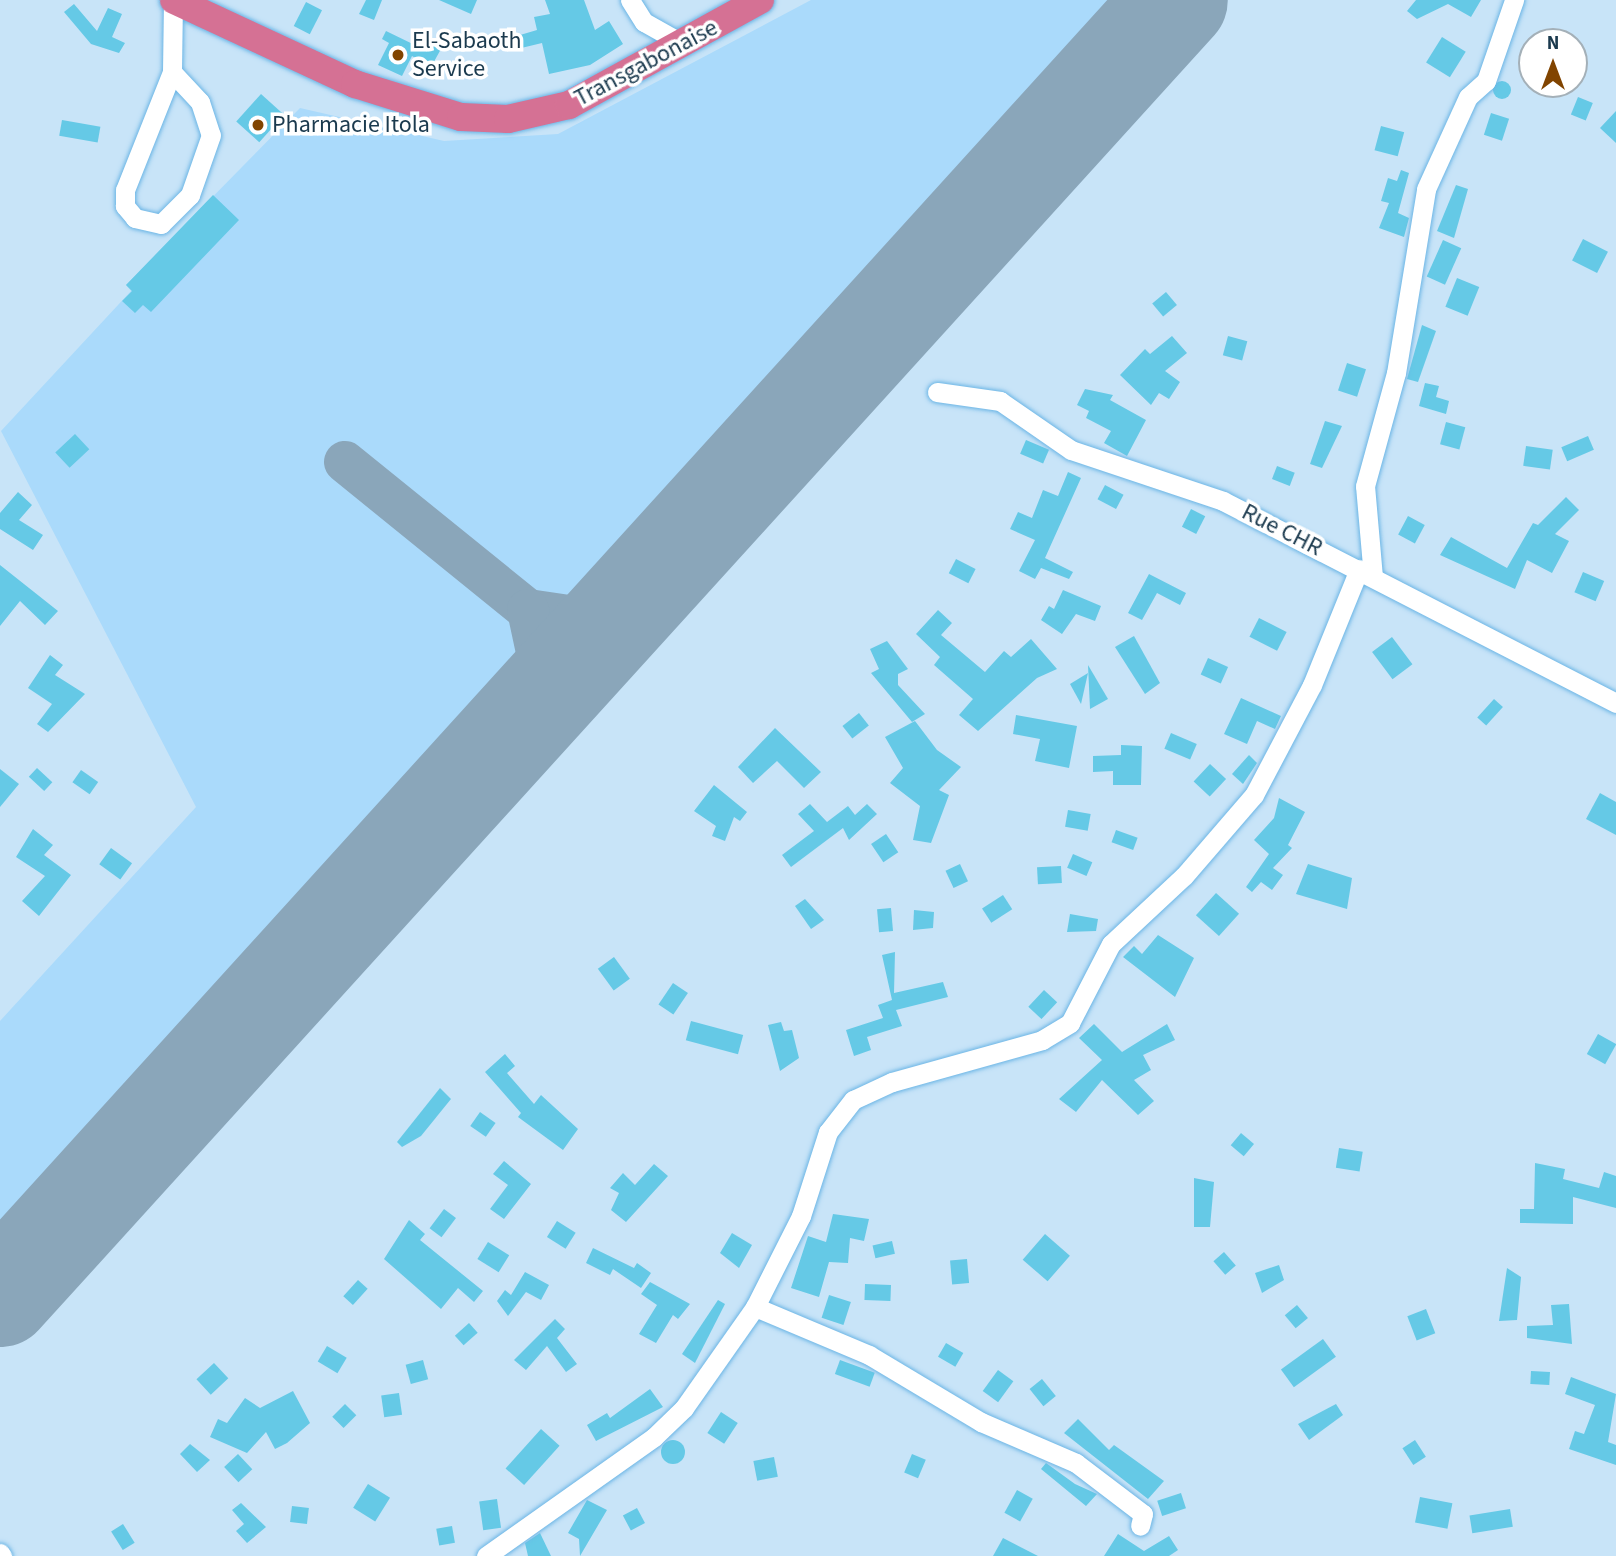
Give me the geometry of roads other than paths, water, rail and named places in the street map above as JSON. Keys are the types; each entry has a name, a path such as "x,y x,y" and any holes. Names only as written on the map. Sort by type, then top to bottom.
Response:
{"highway":[{"name":"Transgabonaise","path":"174,0 355,84 461,117 508,119 569,105 760,0"}],"street":[{"path":"172,72 201,102 211,135 190,195 162,224 135,218 125,206 125,190 172,72 174,0"},
{"path":"630,0 644,22 683,44"},
{"path":"486,1556 654,1437 684,1408 755,1307 801,1216 828,1132 853,1100 892,1082 1042,1040 1070,1023 1111,944 1184,876 1254,795 1312,685 1366,573 1365,486 1396,373 1426,189 1468,97 1486,81 1514,0"},
{"name":"Rue CHR","path":"937,392 1000,401 1071,450 1223,500 1616,703"},
{"path":"755,1307 869,1355 981,1422 1076,1463 1143,1514 1140,1526"}],"place":[{"name":"El-Sabaoth Service","path":"398,55"},
{"name":"Pharmacie Itola","path":"258,125"}]}
